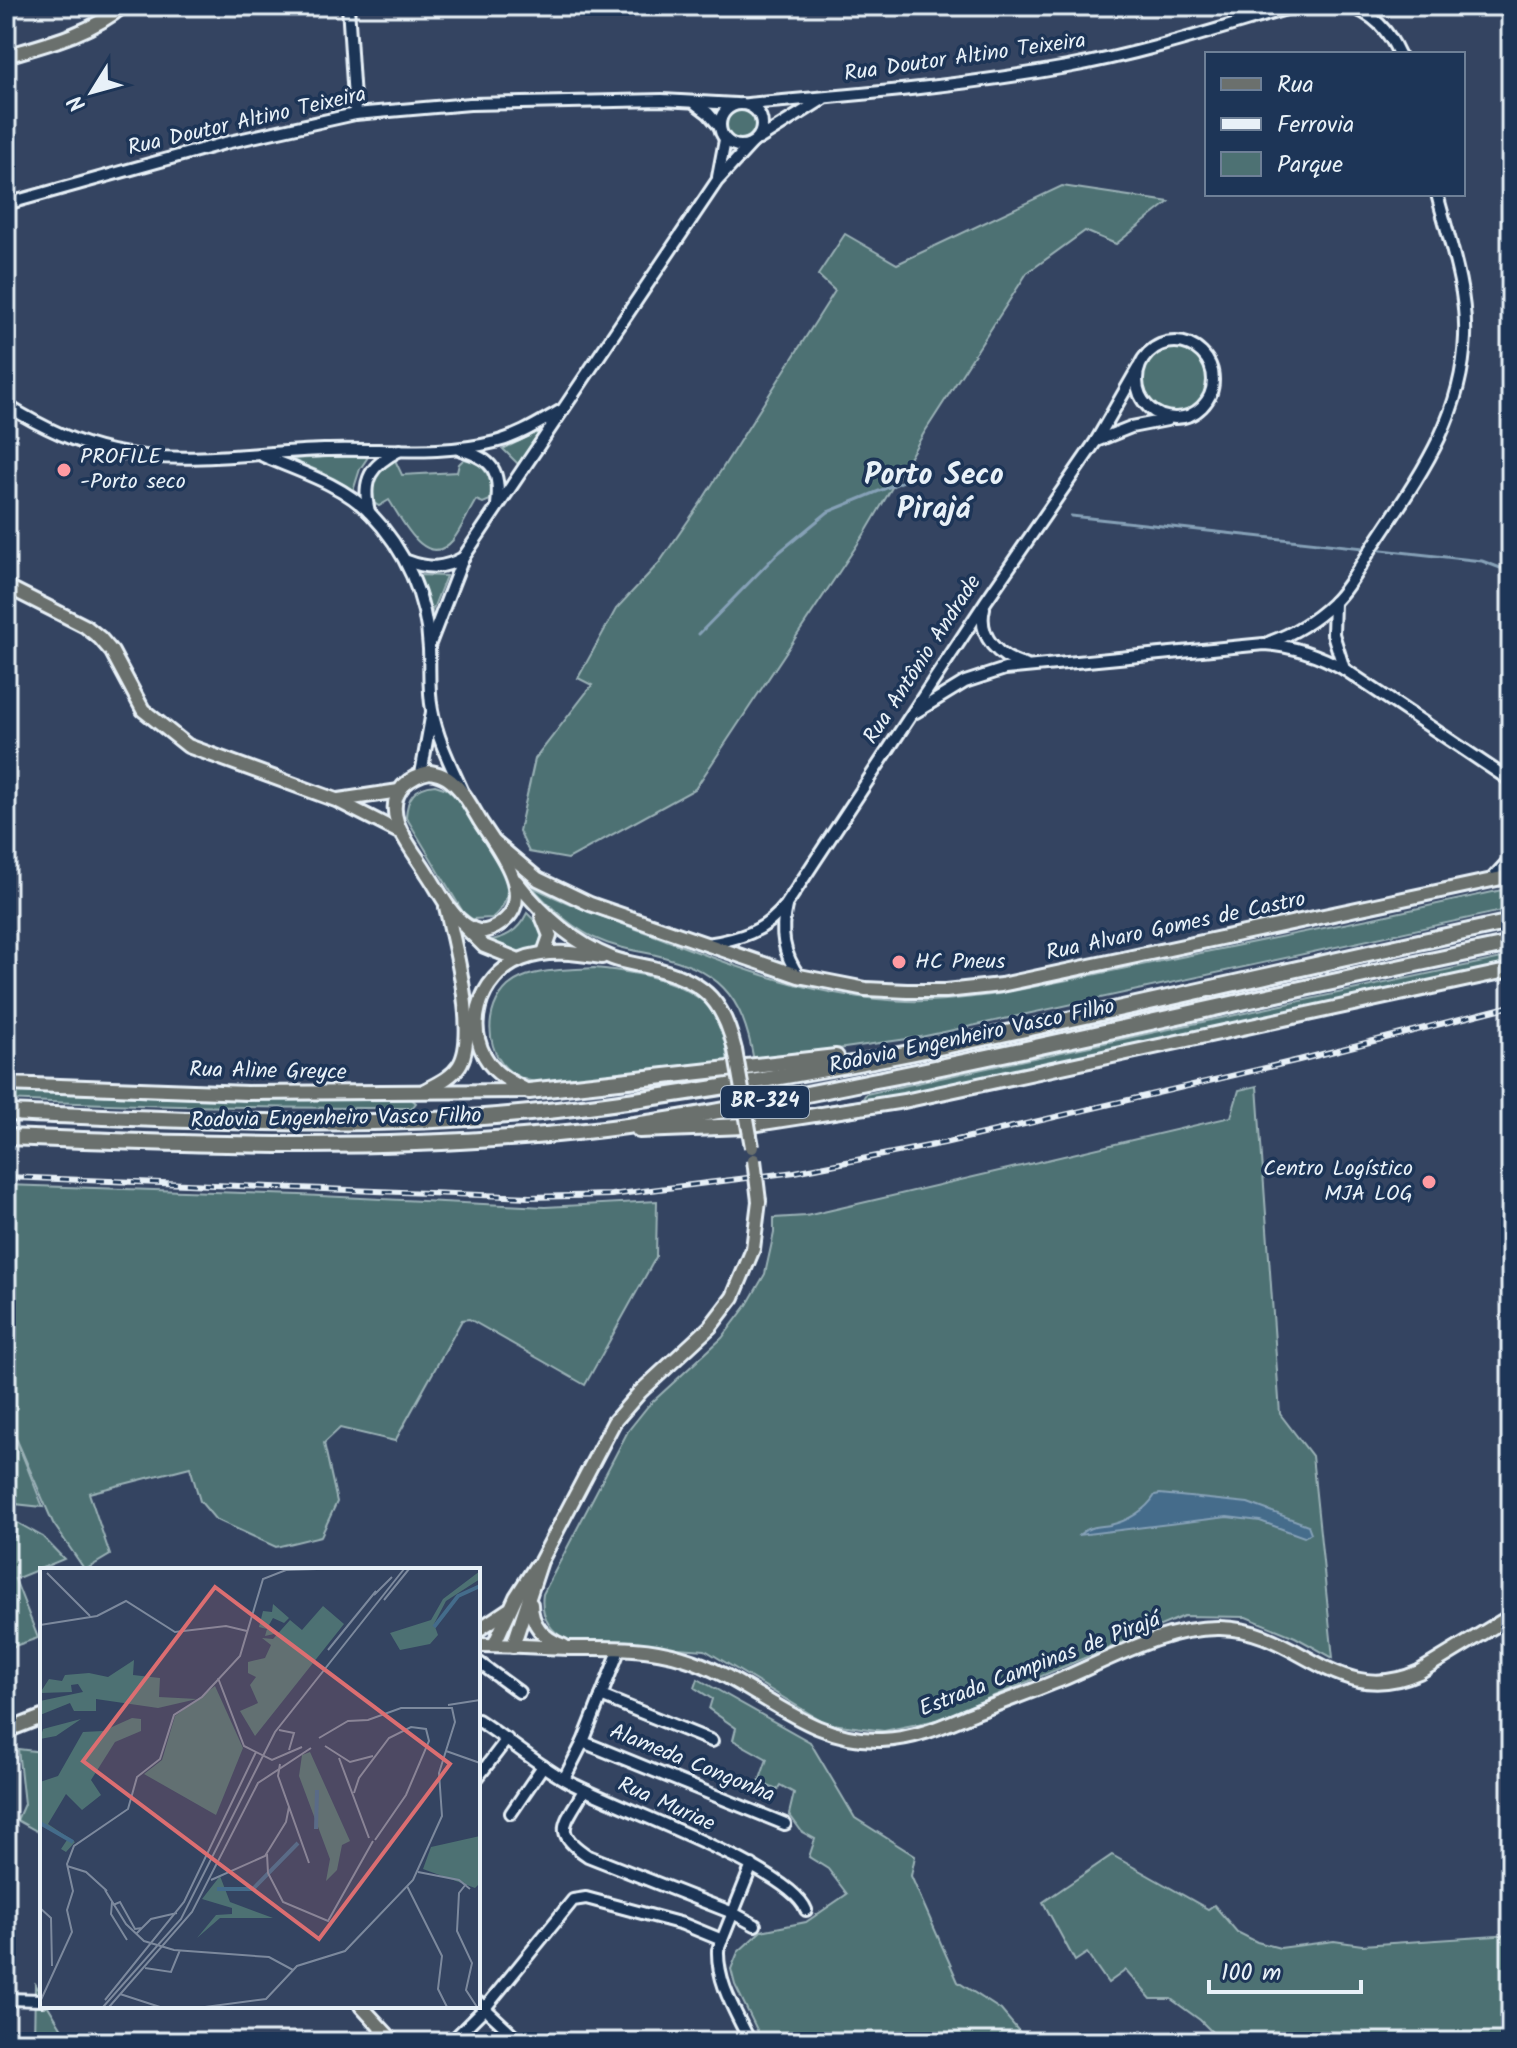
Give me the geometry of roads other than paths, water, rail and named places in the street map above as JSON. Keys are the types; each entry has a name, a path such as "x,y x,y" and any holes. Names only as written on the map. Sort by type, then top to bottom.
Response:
{"highway":[{"name":"Rodovia Engenheiro Vasco Filho","path":"6,1113 307,1123 398,1121 554,1110 696,1090 936,1047 1511,922"},
{"name":"Rodovia Engenheiro Vasco Filho","path":"6,1137 231,1146 404,1143 607,1129 921,1071 1511,944"},
{"path":"529,1091 885,1050 936,1047"},
{"path":"607,1129 701,1130 745,1126"}],"main road":[{"path":"6,56 94,27 123,6"},
{"path":"6,586 85,626 100,638 112,652 143,710 188,746 336,800 403,834"},
{"path":"519,960 484,946 462,923 403,834 394,811 399,791 409,780 421,774 439,773 449,779 466,798 511,874 537,906 563,930 612,958"},
{"path":"336,800 399,791"},
{"name":"Rua Alvaro Gomes de Castro","path":"494,842 524,870 590,904 799,976 866,989 907,991 946,991 1001,985 1511,876"},
{"path":"462,923 477,931 487,931 502,924 512,914 517,894 511,874"},
{"path":"420,1093 453,1074 465,1051 466,1027 459,964 444,900"},
{"path":"537,906 550,936 544,953"},
{"path":"513,1646 541,1561 614,1422 640,1392 710,1327 733,1297 753,1249 759,1201 735,1050 727,1020 721,1008 700,986 661,970 582,953 544,953 519,960 501,971 485,988 480,999 476,1021 480,1042 488,1061 505,1079 529,1091"},
{"path":"745,1126 904,1101 1511,970"},
{"name":"Rua Aline Greyce","path":"6,1084 247,1093 529,1091"},
{"path":"494,1645 510,1608 541,1561"},
{"path":"533,1589 531,1608 535,1625 548,1638 566,1647"},
{"path":"480,1629 510,1608"},
{"name":"Estrada Campinas de Pirajá","path":"480,1645 620,1648 691,1660 728,1676 788,1714 819,1729 850,1738 882,1740 936,1729 1132,1649 1188,1631 1224,1628 1257,1633 1287,1645 1328,1670 1348,1678 1383,1683 1419,1672 1511,1616"},
{"path":"6,1731 40,1718"},
{"path":"363,2008 394,2042"}],"street":[{"path":"348,6 355,114"},
{"name":"Rua Doutor Altino Teixeira","path":"748,104 825,98 1069,67 1160,46 1296,6"},
{"path":"1348,6 1363,11 1379,22 1398,52"},
{"name":"Rua Doutor Altino Teixeira","path":"754,142 825,98"},
{"name":"Rua Doutor Altino Teixeira","path":"6,204 225,143 355,114 470,104 662,100 736,104"},
{"path":"694,102 720,127 725,140 717,181"},
{"path":"429,646 463,558 717,181 754,142 762,128 762,120 748,104 736,104 725,110 720,127"},
{"path":"725,140 738,146 754,142"},
{"path":"1264,644 1298,629 1334,602 1435,451 1453,406 1465,337 1462,294 1438,196"},
{"path":"1096,441 1131,427 1185,417 1207,402 1214,377 1210,364 1203,353 1179,341 1154,347 1144,356 1136,381 1143,401 1159,415 1172,419"},
{"name":"Rua Antônio Andrade","path":"706,944 752,934 786,905 986,601 1096,441 1138,368"},
{"path":"6,405 37,425 111,451 167,458 323,450 460,449 513,437 562,410"},
{"path":"460,449 488,461 495,470 499,491 497,507"},
{"path":"369,512 365,492 367,480 381,461 401,450"},
{"path":"261,455 320,480 369,512 407,561 420,598 429,646 432,710 421,774"},
{"path":"407,561 421,566 441,567 463,558"},
{"path":"986,601 982,624 990,643 1006,658 1027,665"},
{"path":"1334,602 1333,634 1344,669"},
{"path":"909,717 965,682 984,674 1027,665 1264,644 1284,645 1307,651 1344,669 1511,781"},
{"path":"432,710 466,798"},
{"path":"1485,764 1511,791"},
{"path":"1490,881 1511,858"},
{"path":"786,905 784,946 799,976"},
{"path":"564,1779 583,1742 620,1648"},
{"path":"480,1663 519,1692"},
{"path":"601,1696 712,1741"},
{"name":"Rua Muriae","path":"480,1721 543,1766 584,1790 752,1865 795,1894 806,1910"},
{"path":"480,1774 507,1739"},
{"name":"Alameda Congonha","path":"583,1742 785,1824"},
{"path":"511,1813 543,1766"},
{"path":"584,1790 565,1825 564,1835 570,1845 588,1856 733,1913 755,1925"},
{"path":"750,2042 720,1980 718,1950 752,1865"},
{"path":"521,2042 481,2005 573,1900 586,1898 683,1924 722,1940"},
{"path":"6,1999 40,2000"},
{"path":"451,2042 479,2008"},
{"path":"6,2040 52,2039"}],"water":[{"path":"1160,1494 1248,1503 1308,1525 1311,1533 1304,1537 1260,1521 1227,1517 1079,1535 1090,1528 1130,1518"}],"waterway":[{"path":"699,634 777,554 828,512 918,475"},
{"path":"1071,516 1482,561 1511,572"}],"railway":[{"path":"6,1177 530,1197 611,1195 795,1172 944,1143 1299,1060 1511,1006"}],"place":[{"name":"PROFILE -Porto seco","path":"64,470"},
{"name":"HC Pneus","path":"899,962"},
{"name":"Centro Logístico MJA LOG","path":"1429,1182"}],"district":[{"name":"Porto Seco Pirajá","path":"934,493"}]}
